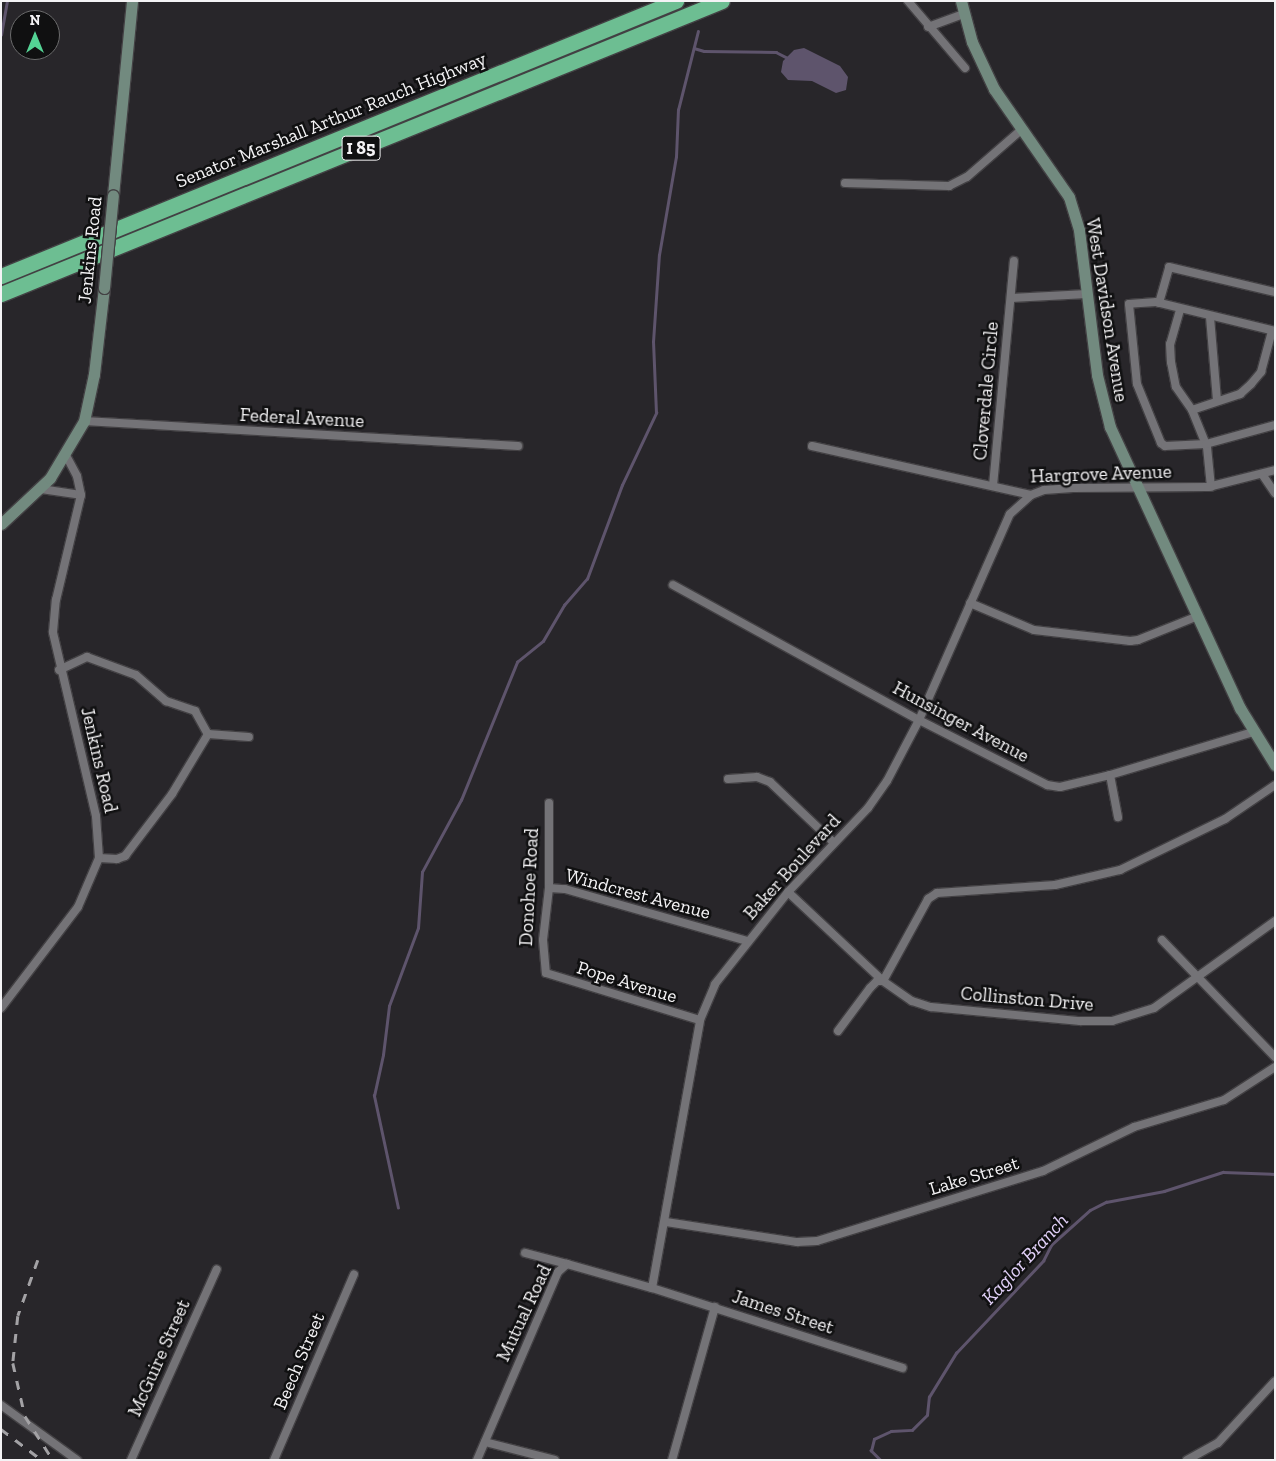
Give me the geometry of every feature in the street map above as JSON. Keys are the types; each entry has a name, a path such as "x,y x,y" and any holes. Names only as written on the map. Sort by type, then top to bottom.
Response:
{"highway":[{"name":"Senator Marshall Arthur Rauch Highway","path":"1,276 676,1"},
{"name":"Senator Marshall Arthur Rauch Highway","path":"1,294 722,1"}],"street":[{"name":"Jenkins Road","path":"1,1008 78,907 99,858 96,816 60,670 52,619 81,495 77,476 66,455 84,421 94,374 132,1"},
{"path":"908,1 928,27 965,68"},
{"name":"West Davidson Avenue","path":"961,1 963,14 986,75 1021,130 1069,197 1079,230 1103,407 1137,486 1253,732 1275,765"},
{"path":"928,27 963,14"},
{"path":"845,183 949,186 967,178 1021,130"},
{"name":"Cloverdale Circle","path":"993,486 1014,261"},
{"path":"1159,303 1169,267 1275,292"},
{"name":"Cloverdale Circle","path":"1011,298 1087,294"},
{"path":"1192,410 1240,394 1251,384 1261,372 1274,331 1180,310 1159,303 1129,304 1138,384 1160,443 1165,446 1206,444 1275,425"},
{"path":"1180,310 1170,344 1171,362 1176,387 1192,410 1206,444 1211,487"},
{"path":"1210,317 1218,401"},
{"name":"Federal Avenue","path":"84,421 518,446"},
{"name":"Hargrove Avenue","path":"812,446 1031,495 1044,490 1137,486 1211,487 1275,470"},
{"path":"1,524 42,489 66,455"},
{"path":"1262,474 1275,493"},
{"path":"42,489 81,495"},
{"name":"Baker Boulevard","path":"652,1288 666,1222 700,1020 715,984 747,941 788,892 868,808 898,762 919,720 1010,514 1031,495"},
{"name":"Hunsinger Avenue","path":"673,585 919,720 1047,785 1060,786 1110,775 1253,732"},
{"path":"970,603 1034,630 1130,641 1138,640 1198,616"},
{"path":"60,670 87,657 136,675 166,701 195,711 208,734"},
{"path":"208,734 249,738"},
{"path":"99,858 117,859 125,856 172,794 208,734"},
{"path":"1110,775 1118,817"},
{"path":"728,779 757,777 770,782 834,843"},
{"path":"838,1030 870,988 877,981 883,981 928,899 938,893 1055,886 1120,870 1225,819 1275,785"},
{"name":"Donohoe Road","path":"546,973 542,960 549,888 549,803"},
{"name":"Windcrest Avenue","path":"549,888 565,890 747,941"},
{"name":"Collinston Drive","path":"788,892 883,981 902,996 931,1007 1034,1018 1112,1021 1154,1008 1275,921"},
{"path":"1162,940 1275,1057"},
{"name":"Pope Avenue","path":"546,973 700,1020"},
{"name":"Lake Street","path":"666,1222 797,1242 817,1241 1043,1171 1134,1127 1224,1100 1275,1067"},
{"path":"525,1253 566,1264"},
{"name":"Mutual Road","path":"477,1460 558,1272 566,1264 652,1288"},
{"name":"McGuire Street","path":"131,1460 217,1269"},
{"name":"Beech Street","path":"274,1460 354,1274"},
{"name":"James Street","path":"652,1288 903,1368"},
{"path":"672,1460 715,1307"},
{"path":"1187,1460 1218,1443 1275,1381"},
{"path":"1,1405 77,1460"},
{"path":"485,1442 555,1460"}],"shaded area":[{"path":"804,48 840,66 848,77 846,90 836,93 812,81 788,80 781,72 783,61 794,50"}],"waterway":[{"path":"1,35 7,1"},
{"path":"398,1208 374,1096 383,1055 389,1006 418,928 422,872 461,800 517,662 543,641 564,605 587,579 622,485 656,413 653,342 659,255 676,157 678,110 698,31"},
{"path":"694,48 704,51 776,52 788,58"},
{"name":"Kaglor Branch","path":"880,1460 871,1451 874,1439 891,1431 912,1430 927,1415 929,1397 956,1353 1043,1261 1051,1245 1090,1210 1106,1202 1164,1191 1223,1172 1275,1174"}],"railway":[{"path":"38,1260 18,1316 13,1363 25,1416 53,1460"},
{"path":"1,1429 42,1460"}]}
